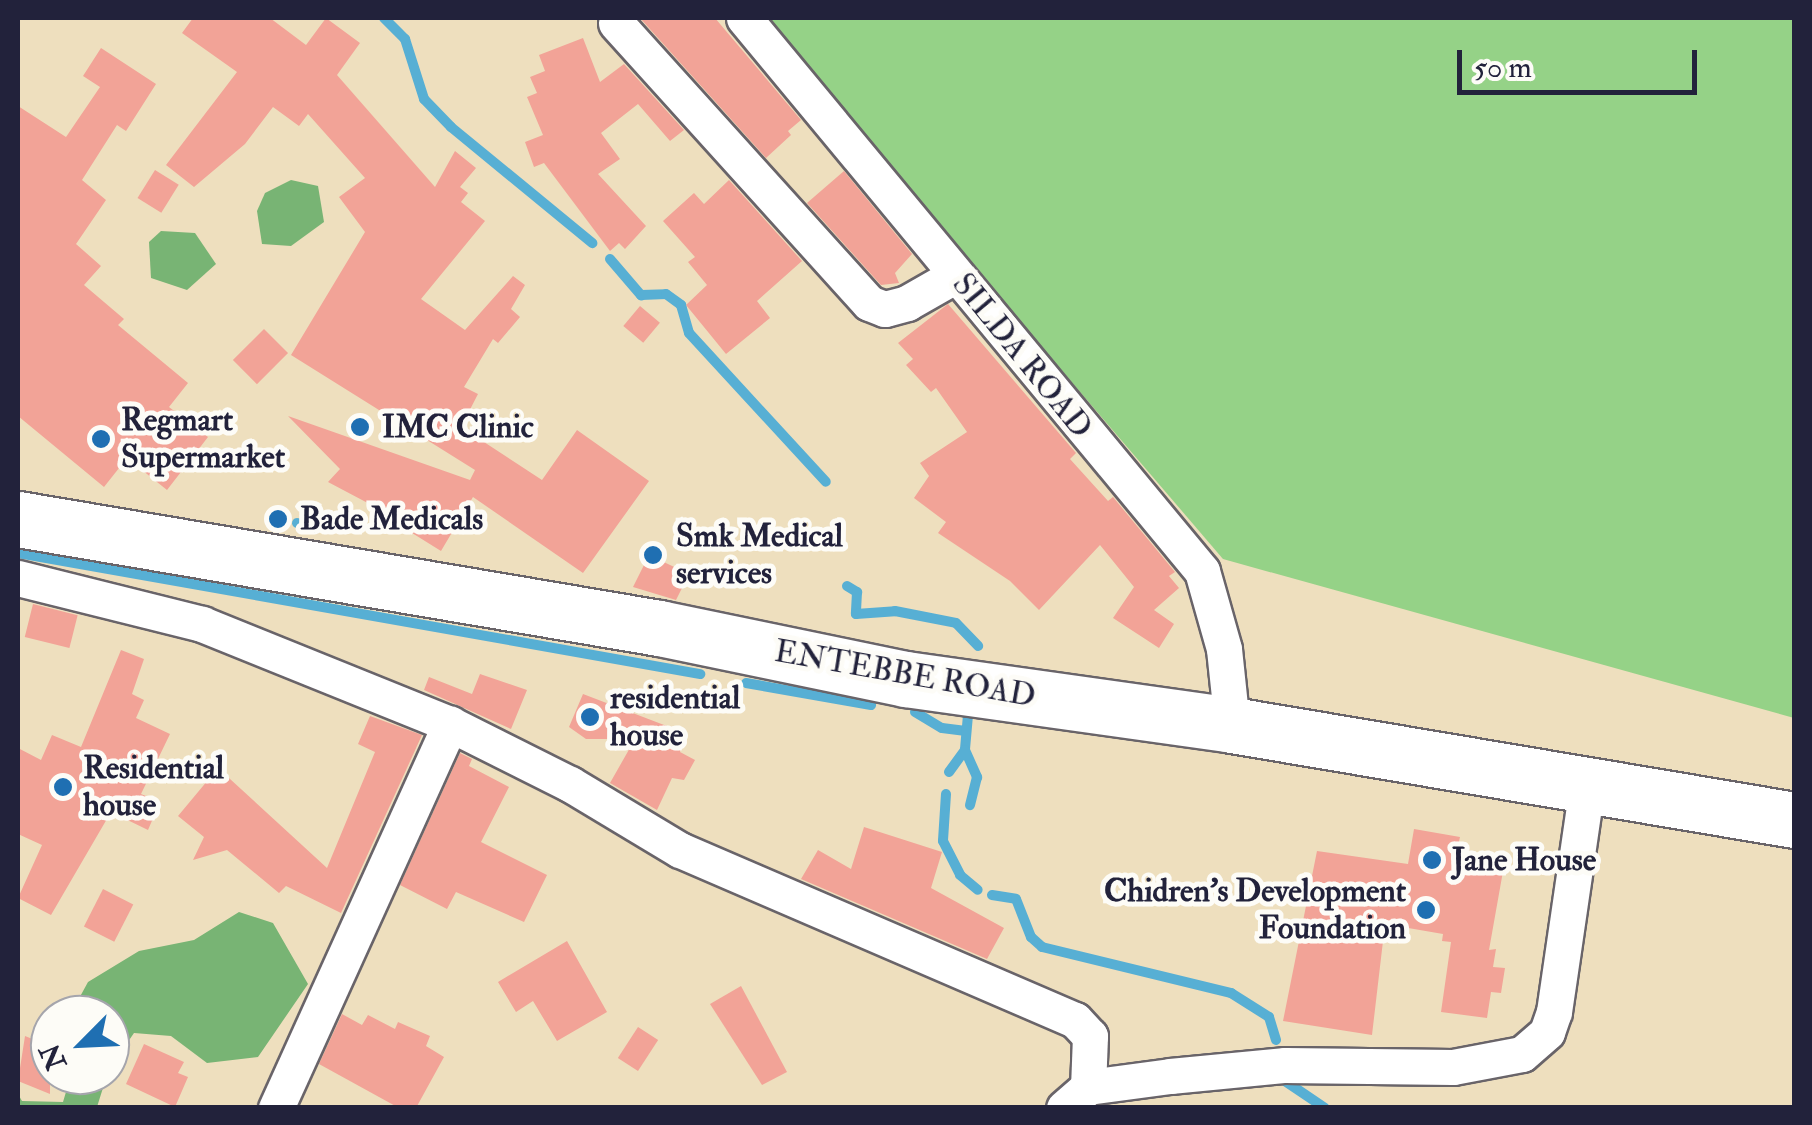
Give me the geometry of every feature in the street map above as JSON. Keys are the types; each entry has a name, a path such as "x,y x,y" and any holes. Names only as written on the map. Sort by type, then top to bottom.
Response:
{"main road":[{"name":"ENTEBBE ROAD","path":"18,519 659,628 906,679 1232,725 1794,820"}],"street":[{"name":"SILDA ROAD","path":"744,18 1202,571 1224,649 1232,725"},
{"path":"616,23 869,303 885,310 907,303 956,276"},
{"path":"18,578 202,624 450,724 570,784 680,850 1075,1020 1090,1036 1076,1098 1285,1065 1453,1067 1522,1054 1547,1032 1554,1012 1587,787"},
{"path":"276,1108 450,724"}],"green space":[{"path":"760,18 1794,18 1794,718 1223,559"},
{"path":"291,180 318,186 324,222 291,246 262,244 257,211 265,193"},
{"path":"161,231 195,233 216,264 187,290 151,278 149,242"},
{"path":"239,912 273,923 308,984 258,1057 207,1063 171,1036 134,1033 130,1039 130,995 81,995 88,982 139,951 194,940"},
{"path":"18,1094 22,1101 63,1102 65,1095 101,1095 97,1107 18,1107"}],"building":[{"path":"193,18 270,18 306,45 326,18 360,43 337,75 435,187 455,151 476,168 460,187 468,193 461,202 485,221 421,299 465,330 513,276 525,285 511,309 520,317 498,343 493,339 464,387 478,394 461,427 542,480 577,430 649,481 583,573 473,497 441,551 396,523 398,519 328,482 340,469 288,416 470,480 475,470 291,355 365,232 339,197 365,178 308,114 299,126 273,107 245,144 194,187 166,165 237,72 182,33"},
{"path":"640,18 715,18 801,120 788,131 791,135 766,158"},
{"path":"583,38 600,82 624,64 684,130 670,141 638,104 601,133 620,159 598,174 646,226 625,249 619,243 610,251 544,163 534,167 525,142 543,135 527,97 537,93 530,77 545,71 539,55"},
{"path":"101,48 156,84 126,131 117,125 82,180 106,200 76,244 101,266 84,285 124,319 118,325 188,383 169,407 208,437 167,490 127,458 104,487 18,416 18,106 66,137 100,87 83,76"},
{"path":"155,170 179,185 161,213 138,198"},
{"path":"844,171 912,254 895,273 899,283 881,285 807,203"},
{"path":"729,180 802,261 757,301 770,318 726,354 686,305 707,285 688,262 695,257 663,221 694,193 704,204"},
{"path":"948,304 1076,453 1070,459 1108,501 1113,497 1175,572 1169,576 1179,588 1154,610 1174,624 1159,648 1113,618 1134,587 1100,545 1039,610 1010,581 938,533 946,522 914,498 929,476 920,463 967,432 936,388 931,392 906,365 913,359 898,343"},
{"path":"640,306 660,323 643,343 623,326"},
{"path":"264,329 288,353 257,384 233,360"},
{"path":"649,555 689,574 676,600 633,587"},
{"path":"33,604 78,615 69,648 25,637"},
{"path":"121,650 144,659 132,694 144,700 136,718 170,734 141,794 160,802 148,830 111,812 51,915 18,898 42,845 18,834 18,748 41,760 52,735 81,747"},
{"path":"480,674 527,690 511,729 424,690 429,677 472,694"},
{"name":"Residential house","path":"583,694 685,733 680,752 695,760 684,780 672,778 657,810 610,783 635,739 586,739 569,727"},
{"path":"370,716 422,735 341,913 286,886 279,893 227,850 193,860 204,837 178,816 218,768 327,868 375,752 358,744"},
{"path":"460,753 472,759 469,766 509,787 481,842 547,875 524,922 456,892 447,909 400,885"},
{"path":"864,827 942,852 931,888 1004,928 987,959 801,879 818,850 851,869"},
{"path":"1414,829 1460,837 1457,851 1505,860 1489,950 1496,949 1493,967 1505,968 1501,993 1491,992 1487,1018 1441,1012 1451,942 1442,941 1443,934 1385,924 1372,1035 1283,1021 1317,851 1408,864"},
{"path":"103,889 133,904 114,942 84,926"},
{"path":"567,941 607,1012 557,1041 533,1001 516,1012 498,982"},
{"path":"741,986 787,1072 762,1085 710,1004"},
{"path":"342,1014 362,1025 368,1015 395,1029 398,1022 430,1036 426,1046 444,1057 416,1108 399,1108 319,1064"},
{"path":"638,1027 658,1040 638,1071 618,1058"},
{"path":"25,1036 30,1038 30,1086 18,1081"},
{"path":"144,1044 184,1062 178,1073 188,1077 175,1107 130,1086 130,1075"}],"waterway":[{"path":"384,18 405,39 424,99 451,127 592,243"},
{"path":"610,259 641,295 666,294 681,305 689,333 826,482"},
{"path":"297,523 315,529"},
{"path":"18,553 700,674"},
{"path":"847,586 857,592 856,614 895,611 956,623 978,646"},
{"path":"746,683 871,705"},
{"path":"915,712 942,728 966,731"},
{"path":"968,715 965,750 977,777 970,805"},
{"path":"949,772 965,750"},
{"path":"946,794 943,841 960,875 978,890"},
{"path":"992,895 1016,899 1031,937 1042,947 1231,993 1269,1017 1276,1040"},
{"path":"1285,1081 1325,1108"}],"place":[{"name":"IMC Clinic","path":"360,427"},
{"name":"Regmart Supermarket","path":"101,439"},
{"name":"Bade Medicals","path":"278,519"},
{"name":"Smk Medical services","path":"653,555"},
{"name":"residential house","path":"590,717"},
{"name":"Residential house","path":"63,787"},
{"name":"Jane House","path":"1432,860"},
{"name":"Chidren's Development Foundation","path":"1426,910"}]}
